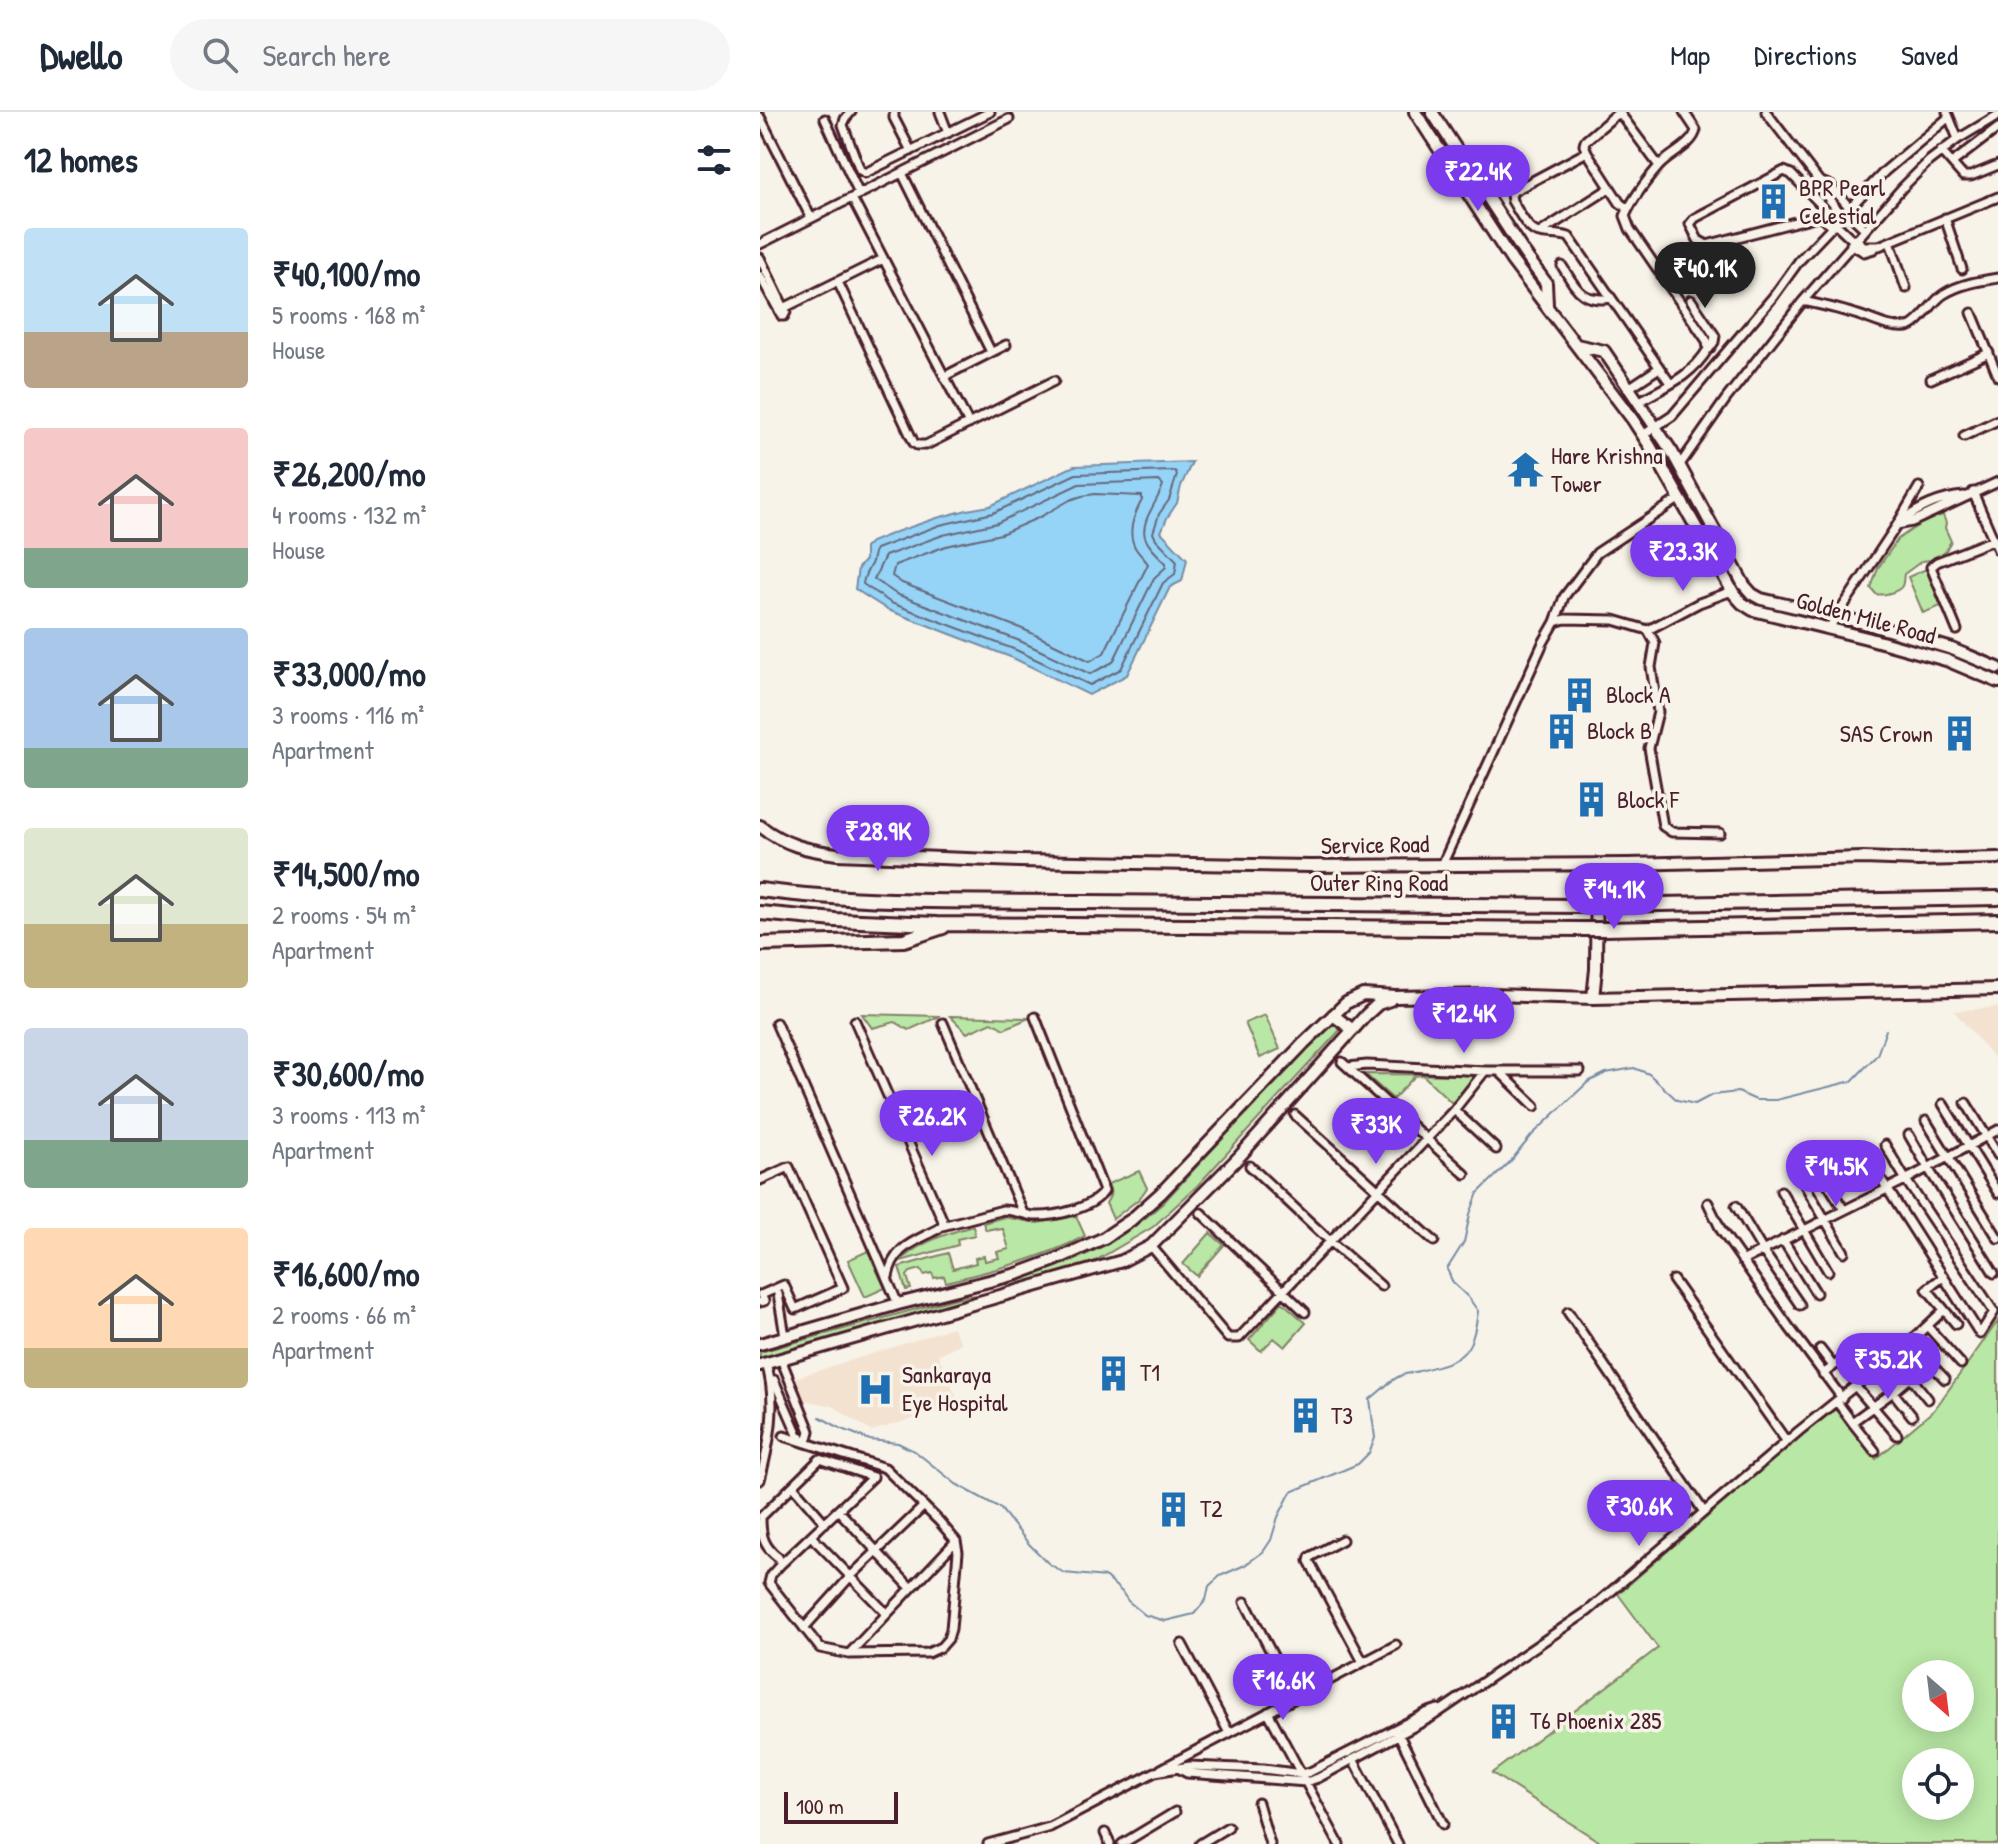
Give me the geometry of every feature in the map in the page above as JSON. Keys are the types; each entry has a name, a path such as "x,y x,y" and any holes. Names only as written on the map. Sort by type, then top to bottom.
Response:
{"highway":[{"name":"Outer Ring Road","path":"760,890 897,900 1418,906 1998,898"},
{"name":"Outer Ring Road","path":"760,913 835,920 951,924 1376,929 1604,929 1998,921"},
{"path":"760,944 904,940 951,924"}],"main road":[{"name":"Golden Mile Road","path":"1415,112 1532,290 1547,305 1643,435 1732,591 1742,603 1753,610 1946,660 1998,682"},
{"name":"Golden Mile Road","path":"1432,112 1546,283 1547,305"},
{"name":"Golden Mile Road","path":"1576,345 1604,351 1656,427 1744,585 1752,594 1761,599 1952,649 1998,668"},
{"name":"Service Road","path":"760,826 780,841 837,854 1034,861 1311,866 1998,858"},
{"path":"1593,998 1597,864"},
{"path":"760,1344 989,1281 1055,1260 1104,1238 1131,1220 1161,1193 1333,1015 1346,1003 1363,995 1593,998 1998,989"},
{"path":"765,1363 1122,1261 1151,1246 1239,1157 1378,1004 1396,997"},
{"path":"1333,1015 1353,1030"},
{"path":"989,1281 993,1298"}],"street":[{"path":"851,112 843,125 860,170 868,173 990,112"},
{"path":"894,112 911,151"},
{"path":"940,112 948,133"},
{"path":"1628,209 1620,203 1587,152 1585,141 1619,112 1659,166"},
{"path":"1684,112 1696,134 1659,166 1625,216 1630,229 1707,341 1708,349"},
{"path":"1759,112 1768,115 1819,181 1831,186 1840,217 1854,241 1864,246 1879,246 1998,199"},
{"path":"1981,112 1986,122"},
{"path":"1643,435 1672,416 1773,297 1799,261 1885,171 1948,114 1958,139"},
{"path":"1679,466 1726,399 1803,301 1902,188 1944,149 1998,115"},
{"path":"760,117 811,218"},
{"path":"825,119 883,259 969,424"},
{"path":"760,244 1009,119"},
{"path":"1954,161 1998,128"},
{"path":"1944,149 1961,175 1967,177 1998,165"},
{"path":"1587,152 1512,193 1512,201 1533,231 1569,237 1670,383"},
{"path":"881,169 884,182"},
{"path":"1822,212 1791,174 1784,171 1695,218 1690,224 1701,242 1707,245 1822,212 1865,229"},
{"path":"902,173 991,352"},
{"path":"1541,233 1610,188"},
{"path":"1945,218 1962,269"},
{"path":"1890,242 1906,288"},
{"path":"760,258 784,308 786,314 783,316 760,276"},
{"path":"784,308 883,259"},
{"path":"1562,266 1585,296 1611,298"},
{"path":"1803,301 1858,314 1886,325 1909,327 1942,295 1963,285 1998,278"},
{"path":"838,282 914,443 926,445 1054,381"},
{"path":"1638,402 1689,373 1714,342 1715,336 1691,300"},
{"path":"1972,313 1998,376"},
{"path":"945,376 1006,345"},
{"path":"1931,379 1989,353"},
{"path":"1629,388 1659,368"},
{"path":"1964,436 1998,420"},
{"path":"1897,525 1923,517 1998,482"},
{"path":"1829,628 1919,487"},
{"path":"1973,492 1998,550"},
{"path":"1442,865 1564,597 1597,553 1680,498"},
{"path":"1957,630 1931,567 1993,540"},
{"path":"1555,622 1565,619 1614,620 1648,630 1699,603 1732,591"},
{"path":"1648,630 1655,643 1651,667 1658,712 1649,748 1663,826 1672,832 1720,833"},
{"path":"888,1279 890,1265 900,1250 942,1226 1003,1210 1032,1216 1076,1209 1099,1199 1104,1191 1035,1017"},
{"path":"855,1021 941,1215 942,1226"},
{"path":"776,1023 898,1304"},
{"path":"943,1023 1023,1213"},
{"path":"1465,1174 1345,1064 1500,1072 1580,1071"},
{"path":"1151,1246 1228,1338 1239,1338 1454,1110 1485,1071"},
{"path":"1500,1072 1535,1106"},
{"path":"1966,1103 1998,1155"},
{"path":"1943,1104 1998,1193"},
{"path":"1454,1110 1496,1149"},
{"path":"1295,1115 1434,1241"},
{"path":"1926,1121 1998,1238"},
{"path":"1742,1261 1906,1180 1998,1130"},
{"path":"1909,1135 1994,1273"},
{"path":"1869,1160 1980,1334 1994,1312 1885,1145"},
{"path":"1815,1163 1844,1210"},
{"path":"1250,1166 1381,1286"},
{"path":"760,1180 789,1167 843,1288 795,1309 784,1285 761,1295 764,1301 760,1302"},
{"path":"1802,1180 1844,1252"},
{"path":"1781,1191 1828,1271"},
{"path":"1708,1203 1721,1230 1875,1451"},
{"path":"1736,1206 1800,1305"},
{"path":"1201,1213 1305,1312"},
{"path":"1783,1240 1816,1293"},
{"path":"1943,1277 1927,1289 1956,1324"},
{"path":"1673,1280 1787,1442"},
{"path":"777,1288 785,1336"},
{"path":"1155,1772 1190,1766 1318,1778 1426,1713 1448,1706 1588,1611 1910,1342 1944,1310"},
{"path":"1568,1312 1704,1512"},
{"path":"1927,1326 1961,1364"},
{"path":"1910,1342 1945,1379"},
{"path":"1823,1374 1858,1348 1912,1416"},
{"path":"1820,1349 1856,1385 1897,1435"},
{"path":"1893,1355 1928,1399"},
{"path":"781,1359 810,1431 807,1442"},
{"path":"1852,1422 1929,1362"},
{"path":"765,1363 798,1435 807,1442"},
{"path":"760,1480 773,1410 771,1377 765,1363"},
{"path":"796,1430 807,1425"},
{"path":"769,1583 820,1648 849,1654 928,1653 941,1647 951,1629 958,1565 956,1541 885,1468 784,1436"},
{"path":"781,1564 779,1558 762,1545 761,1517 820,1459 873,1477"},
{"path":"769,1583 771,1575 781,1564 885,1468"},
{"path":"793,1486 825,1523"},
{"path":"804,1628 850,1577 924,1506"},
{"path":"838,1510 911,1588"},
{"path":"811,1536 887,1614"},
{"path":"1342,1540 1310,1557 1309,1561 1363,1662"},
{"path":"849,1654 956,1541"},
{"path":"760,1587 769,1583"},
{"path":"1245,1602 1295,1698"},
{"path":"1182,1644 1229,1733"},
{"path":"988,1844 1050,1827 1396,1645"},
{"path":"1268,1712 1339,1844"},
{"path":"1304,1778 1398,1731"},
{"path":"1398,1731 1443,1824"},
{"path":"1353,1759 1398,1844"},
{"path":"1258,1803 1270,1844"},
{"path":"1122,1844 1175,1812"},
{"path":"1200,1844 1228,1827"},
{"path":"1105,1833 1110,1844"}],"shaded area":[{"path":"1998,1007 1998,1063 1954,1011"},
{"name":"Sankaraya Eye Hospital","path":"952,1327 961,1343 938,1355 960,1405 871,1431 833,1406 803,1400 795,1378"}],"green space":[{"path":"1943,515 1951,541 1944,554 1922,561 1904,574 1902,586 1897,590 1876,594 1871,588 1878,568 1898,539 1927,519"},
{"path":"1926,569 1941,606 1923,613 1908,577"},
{"path":"862,1014 940,1016 909,1030 895,1022 872,1028"},
{"path":"1265,1015 1280,1049 1260,1058 1245,1023"},
{"path":"950,1016 1029,1018 1004,1029 992,1022 967,1033"},
{"path":"1335,1021 1341,1029 1197,1186 1153,1227 1088,1265 1004,1293 1009,1283 1091,1252 1145,1218 1163,1203 1330,1022"},
{"path":"1365,1074 1476,1075 1452,1103 1423,1075 1415,1076 1393,1099"},
{"path":"1139,1171 1147,1188 1139,1199 1113,1219 1106,1203 1110,1194 1108,1184"},
{"path":"1076,1216 1085,1236 1069,1244 1017,1263 946,1282 944,1276 934,1278 932,1273 924,1275 921,1269 910,1272 907,1276 911,1289 906,1290 899,1267 948,1253 953,1269 976,1263 975,1258 984,1256 985,1261 999,1258 997,1252 1009,1249 1003,1229 986,1230 983,1223 1004,1217 1037,1223"},
{"path":"973,1226 975,1235 957,1239 958,1245 901,1261 925,1244"},
{"path":"1210,1233 1224,1245 1197,1276 1183,1264"},
{"path":"868,1251 885,1288 865,1297 848,1260"},
{"path":"977,1295 981,1299 760,1360 760,1352"},
{"path":"1282,1302 1306,1323 1285,1347 1274,1338 1261,1351 1249,1340"},
{"path":"1998,1321 1998,1844 1603,1844 1492,1773 1658,1648 1618,1594 1797,1439 1837,1408 1876,1459 1934,1410"}],"water":[{"path":"1192,462 1177,503 1161,532 1187,559 1182,581 1170,587 1127,675 1089,695 1013,658 888,610 855,589 858,568 865,560 865,548 871,542 896,532 937,518 990,506 1074,466"}],"waterway":[{"path":"820,1417 870,1440 898,1443 916,1452 956,1484 1000,1508 1029,1544 1048,1563 1064,1573 1106,1577 1145,1615 1165,1621 1194,1614 1206,1600 1209,1586 1220,1576 1245,1565 1263,1552 1291,1492 1358,1464 1369,1453 1375,1438 1370,1399 1396,1378 1455,1360 1468,1348 1478,1311 1453,1283 1447,1269 1464,1242 1478,1193 1532,1135 1588,1082 1606,1073 1634,1068 1649,1074 1677,1100 1695,1104 1712,1095 1738,1092 1756,1100 1776,1100 1852,1081 1877,1055 1886,1030"}],"place":[{"name":"BPR Pearl Celestial","path":"1773,202"},
{"name":"Hare Krishna Tower","path":"1525,470"},
{"name":"Block A","path":"1580,695"},
{"name":"Block B","path":"1561,731"},
{"name":"SAS Crown","path":"1959,734"},
{"name":"Block F","path":"1591,800"},
{"name":"T1","path":"1114,1373"},
{"name":"Sankaraya Eye Hospital","path":"876,1389"},
{"name":"T3","path":"1305,1416"},
{"name":"T2","path":"1174,1509"},
{"name":"T6 Phoenix 285","path":"1504,1721"}]}
